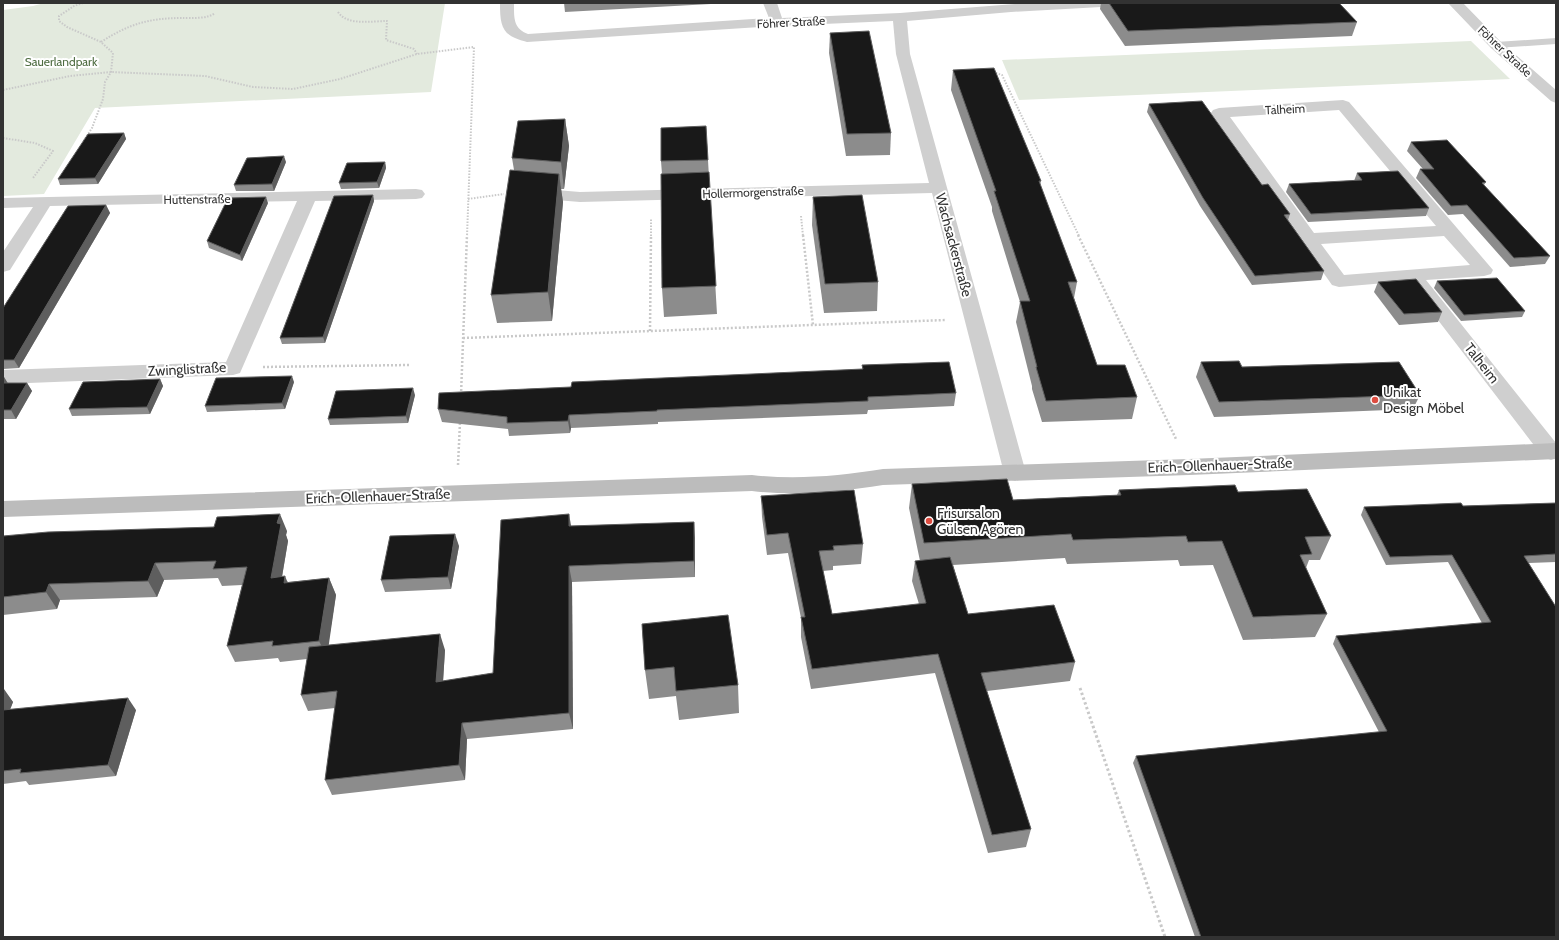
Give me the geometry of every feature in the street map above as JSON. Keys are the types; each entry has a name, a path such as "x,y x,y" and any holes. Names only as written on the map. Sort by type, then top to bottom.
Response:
{"street":[{"name":"Föhrer Straße","path":"507,3 508,25 511,31 514,34 527,38 777,22 900,17 1011,8 1101,3"},
{"path":"770,3 777,22"},
{"name":"Föhrer Straße","path":"1455,3 1496,45 1556,98"},
{"name":"Wachsackerstraße","path":"900,17 903,54 1015,473"},
{"name":"Talheim","path":"1343,105 1484,270 1339,281 1309,239 1219,112 1343,105"},
{"name":"Hollermorgenstraße","path":"520,192 580,197 651,196 799,190 938,188"},
{"name":"Huttenstraße","path":"3,203 416,194"},
{"name":"Zwinglistraße","path":"3,377 233,368 308,197"},
{"path":"3,266 45,201"},
{"path":"1309,239 1449,230"},
{"name":"Talheim","path":"1413,275 1554,451"},
{"name":"Erich-Ollenhauer-Straße","path":"3,509 752,483 779,486 800,486 883,477 1189,467 1554,451"}],"lane":[{"path":"1496,45 1556,41"}],"path":[{"path":"79,147 92,128 103,100 105,82 111,72 113,62 113,54 101,42 67,27 59,21 59,16 64,12 83,3"},
{"path":"338,12 339,16 345,20 387,21 386,40 414,49 417,54"},
{"path":"101,42 112,35 145,21 159,18 202,18 214,15 215,13"},
{"path":"3,90 70,76 111,72 205,76 253,86 293,89 340,79 417,54 474,47 460,400"},
{"path":"990,71 1002,76 1189,467"},
{"path":"3,138 22,140 44,146 53,151 31,181"},
{"path":"799,190 813,325"},
{"path":"468,199 520,192"},
{"path":"650,331 651,196"},
{"path":"463,338 946,320"},
{"path":"233,368 410,365"},
{"path":"457,493 460,416"},
{"path":"1080,688 1165,937"}],"green space":[{"name":"Sauerlandpark","path":"44,3 445,3 431,92 95,108 44,194 3,196 3,10"},
{"path":"1471,41 1510,79 1019,100 1002,60"}],"building":[{"path":"1109,3 1339,3 1357,22 1128,31"},
{"path":"869,31 891,133 847,134 830,33"},
{"path":"994,68 1041,181 1039,181 1077,282 1068,282 1097,365 1125,365 1137,397 1046,401 1020,301 1030,301 994,191 996,191 953,70"},
{"path":"1202,101 1262,185 1268,184 1290,214 1284,215 1324,271 1255,276 1203,198 1149,104"},
{"path":"565,119 561,162 512,158 518,121"},
{"path":"706,126 708,160 661,161 661,128"},
{"path":"124,133 95,178 58,179 88,134"},
{"path":"1447,140 1486,182 1482,183 1550,256 1514,258 1467,205 1451,206 1420,169 1434,169 1411,142"},
{"path":"284,156 272,184 234,185 247,158"},
{"path":"385,162 377,182 339,183 347,163"},
{"path":"510,170 559,174 548,292 491,295"},
{"path":"1398,171 1429,208 1311,214 1289,184 1362,180 1357,173"},
{"path":"709,172 716,286 662,288 661,174"},
{"path":"373,195 323,337 280,338 334,196"},
{"path":"862,195 878,282 825,284 813,197"},
{"path":"266,197 240,255 207,241 228,198"},
{"path":"106,205 14,360 3,360 3,308 68,206"},
{"path":"1497,278 1525,311 1464,315 1437,281"},
{"path":"1416,279 1442,312 1404,314 1378,282"},
{"path":"1239,361 1242,367 1399,362 1420,395 1219,402 1201,362"},
{"path":"949,362 956,393 868,397 868,401 569,415 568,421 507,423 507,417 438,409 439,393 571,387 572,382 863,369 862,365"},
{"path":"292,376 282,403 205,406 216,378"},
{"path":"160,379 147,407 69,409 83,382"},
{"path":"3,383 27,383 11,410 3,410"},
{"path":"413,388 406,416 328,419 336,391"},
{"path":"1007,479 1013,500 1121,495 1119,490 1235,485 1238,492 1307,489 1331,536 1305,537 1312,554 1300,555 1327,614 1253,617 1222,541 1188,542 1186,536 1073,540 1071,534 924,543 912,484"},
{"path":"854,490 863,544 833,546 834,550 819,551 832,614 926,603 915,561 950,557 968,614 1054,605 1075,662 981,673 1031,829 992,835 938,654 812,669 801,617 805,617 788,533 767,535 761,496"},
{"path":"1461,503 1463,506 1556,503 1556,554 1524,556 1556,607 1556,937 1201,937 1136,756 1387,731 1336,636 1491,622 1452,555 1390,557 1364,507"},
{"path":"280,514 277,523 281,524 271,578 285,576 284,583 329,578 319,641 272,646 273,641 227,646 247,567 213,569 216,561 155,563 148,581 49,584 46,592 3,597 3,536 48,532 214,527 217,517"},
{"path":"569,514 569,526 694,522 694,561 569,566 569,713 462,723 459,765 325,780 337,691 301,695 309,647 440,634 436,682 493,673 501,520"},
{"path":"455,534 448,577 381,580 390,536"},
{"path":"728,615 738,685 676,691 674,667 645,670 642,624"},
{"path":"128,698 108,765 20,773 21,769 3,771 3,710"}],"place":[{"name":"Unikat Design Möbel","path":"1375,400"},
{"name":"Frisursalon Gülsen Agören","path":"929,521"}]}
